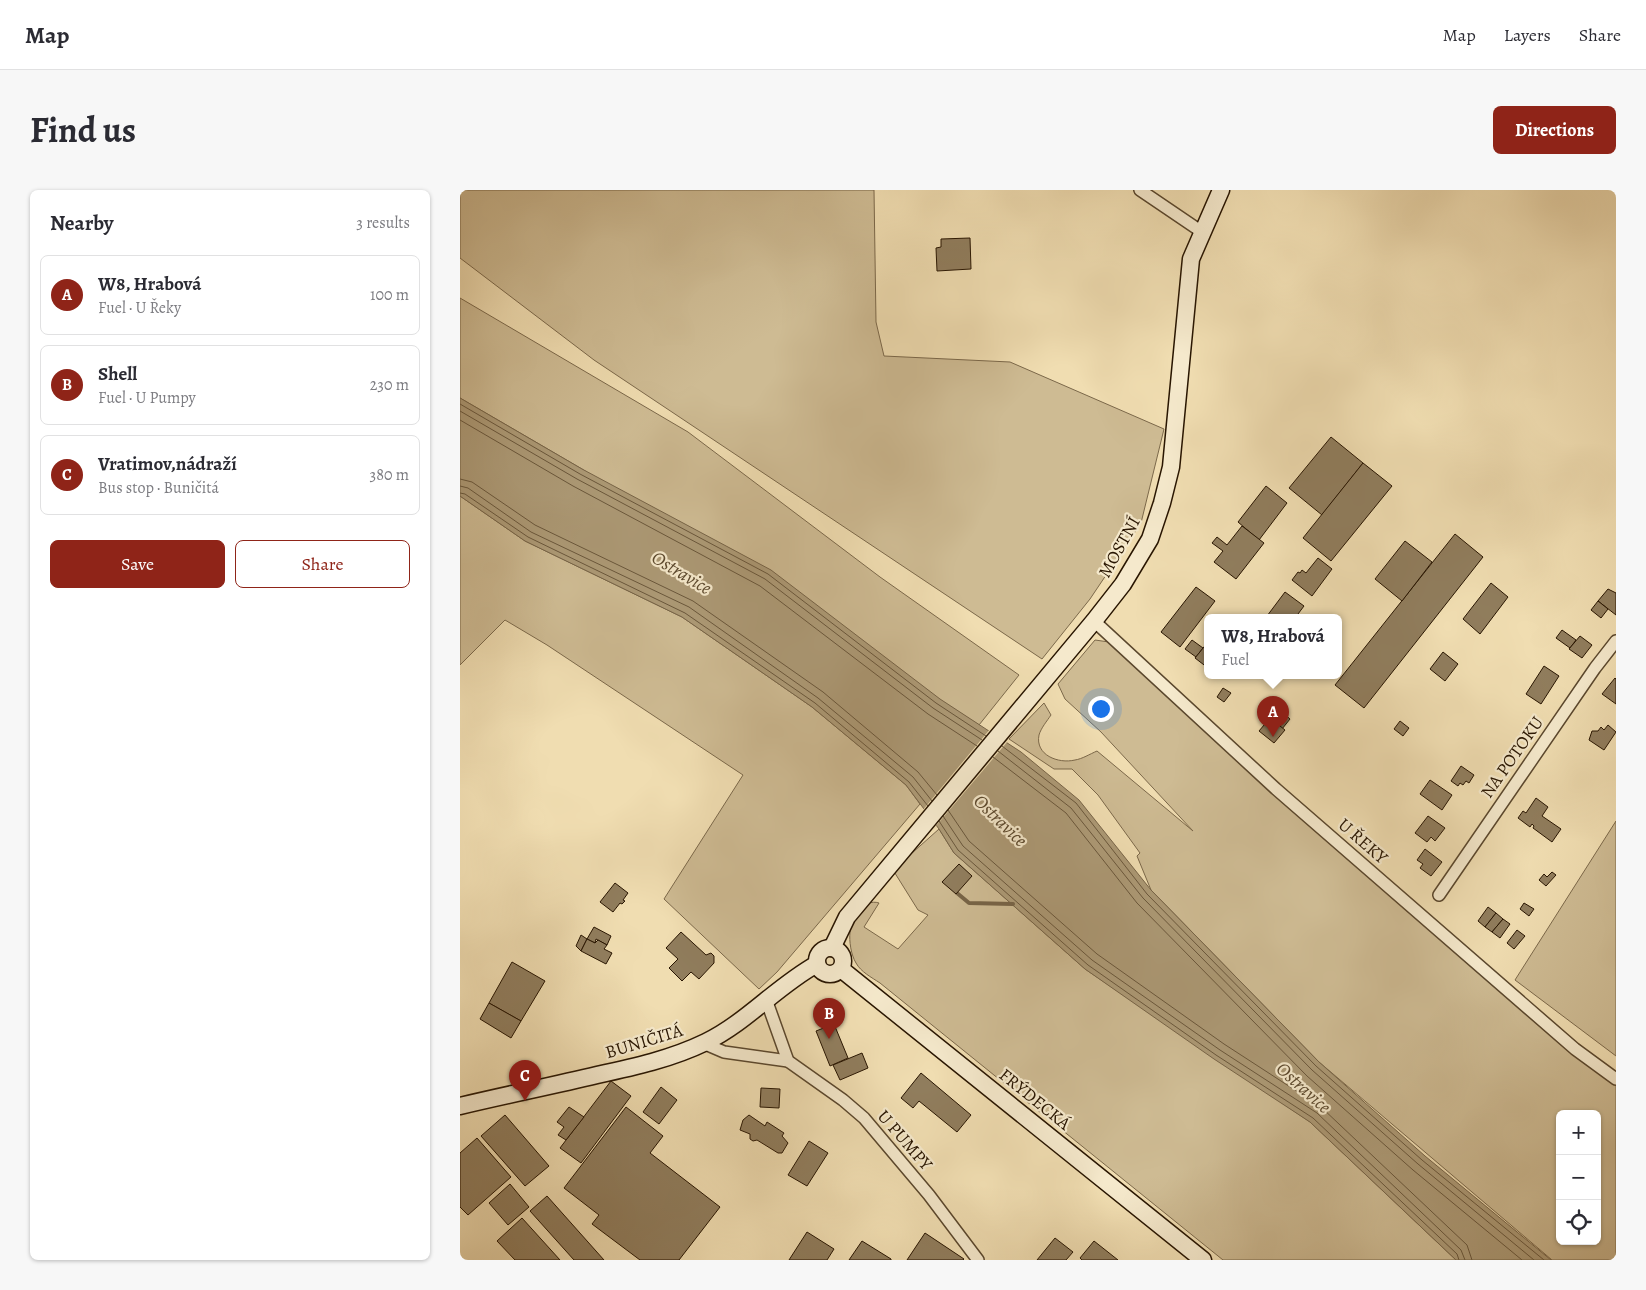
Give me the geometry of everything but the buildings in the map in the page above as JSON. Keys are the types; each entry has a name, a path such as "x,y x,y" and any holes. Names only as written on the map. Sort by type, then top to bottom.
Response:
{"main road":[{"name":"MOSTNÍ","path":"832,948 847,917 1094,621 1123,584 1150,539 1172,467 1192,259 1221,190"},
{"path":"832,948 843,957 841,969 834,974 827,974 821,971 817,964 820,952 832,948"},
{"name":"BUNIČITÁ","path":"460,1106 651,1062 704,1043 730,1028 767,1002 802,972 817,964"},
{"name":"FRÝDECKÁ","path":"841,969 1203,1260"}],"street":[{"path":"1140,190 1202,232"},
{"name":"U ŘEKY","path":"1094,621 1276,790 1575,1049 1616,1079"},
{"name":"NA POTOKU","path":"1439,895 1595,668 1616,641"},
{"path":"767,1002 788,1061"},
{"name":"U PUMPY","path":"704,1043 724,1052 788,1061 843,1100 864,1118 929,1195 978,1260"}],"shaded area":[{"path":"460,190 874,190 876,322 884,356 1010,362 1164,429 1141,523 1090,599 1042,659 594,360 460,258"},
{"path":"460,298 688,432 880,577 1019,675 979,725 582,469 460,398"},
{"path":"460,496 525,541 682,617 812,707 906,785 920,804 777,972 759,989 664,899 743,775 547,645 505,620 460,665"},
{"path":"1095,640 1109,642 1616,1079 1616,1260 1552,1260 1319,1062 1151,890 1137,856 1140,853 1098,795 1072,769 1054,769 1009,739 1044,703 1051,715 1039,735 1039,742 1044,753 1055,759 1068,761 1080,759 1097,751 1193,831 1101,732 1065,699 1058,684"},
{"path":"1616,821 1616,1056 1515,980"},
{"path":"939,829 954,853 1085,969 1310,1122 1456,1260 1223,1260 880,983 863,972 854,960 850,944 851,927 856,915 868,903 879,903 864,927 898,949 928,915 918,910 893,870"}],"water":[{"name":"Ostravice","path":"460,398 582,469 771,570 940,699 1021,752 1079,800 1151,890 1319,1062 1425,1156 1551,1260 1456,1260 1310,1122 1214,1059 1085,969 954,853 939,829 906,785 812,707 682,617 525,541 460,496"}],"pier":[{"path":"990,729 1008,741 935,827 922,811"}],"waterway":[{"path":"957,893 969,903 1013,904"}],"place":[{"name":"W8, Hrabová","path":"1273,737"},
{"name":"Shell","path":"829,1039"},
{"name":"Vratimov,nádraží","path":"525,1101"}]}
